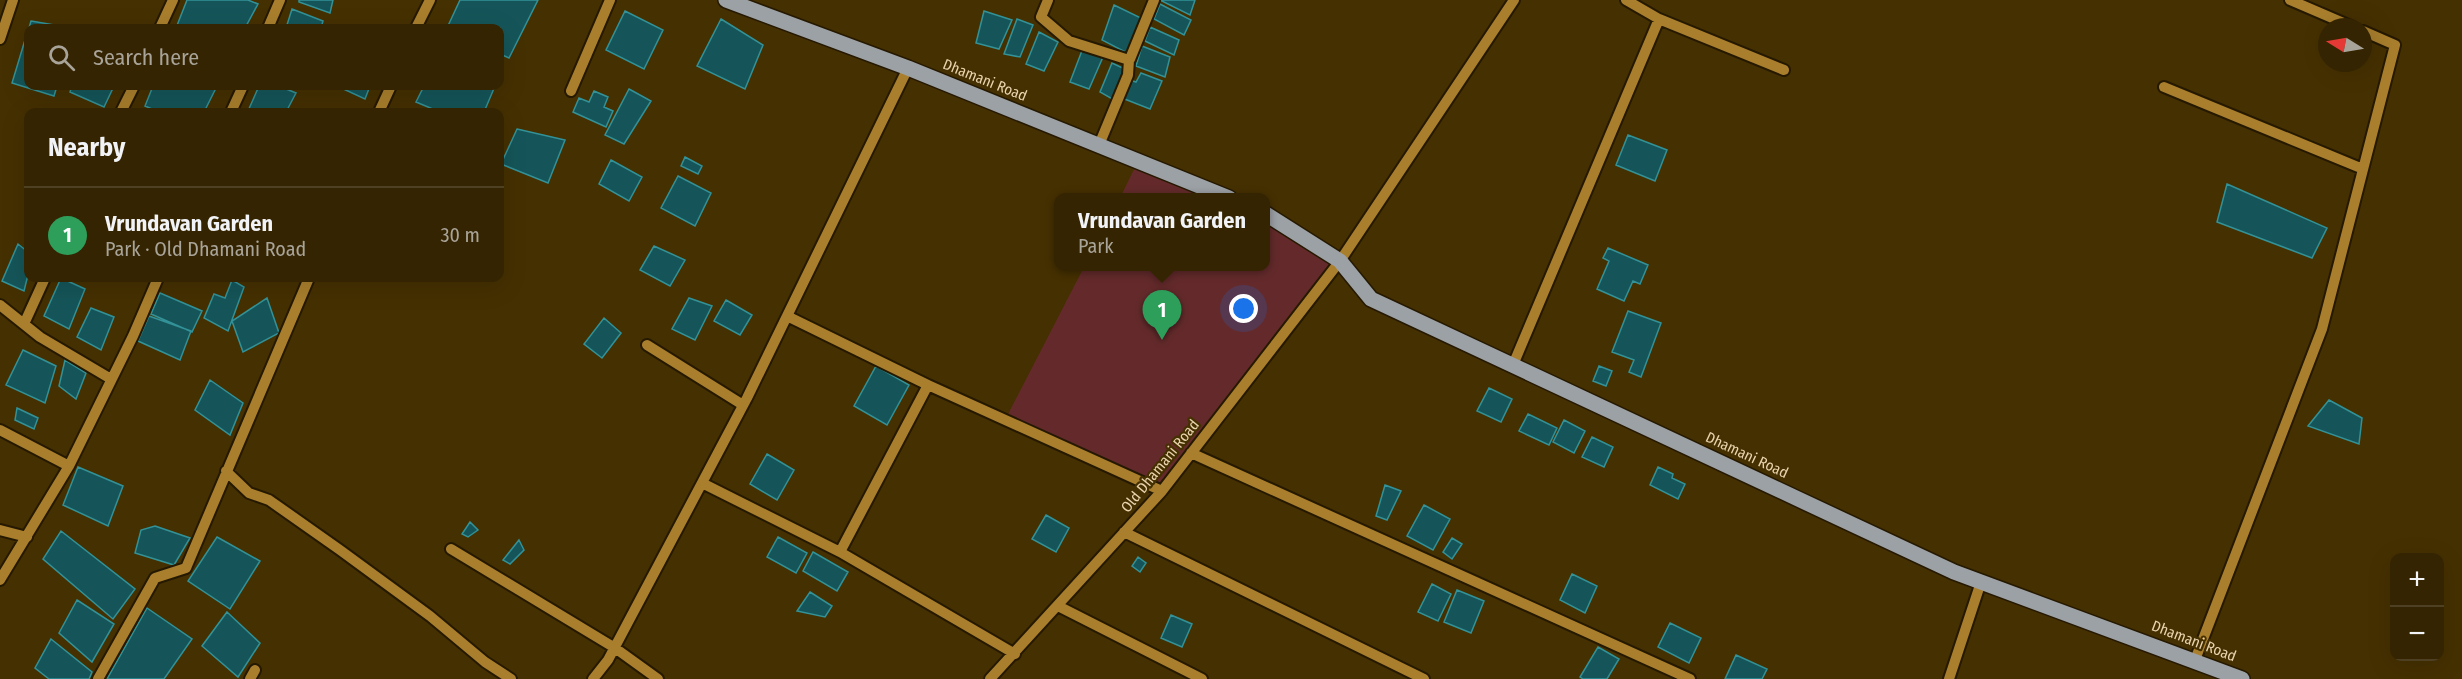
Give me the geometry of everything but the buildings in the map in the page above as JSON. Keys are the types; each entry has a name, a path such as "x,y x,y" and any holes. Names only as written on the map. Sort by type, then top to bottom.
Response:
{"main road":[{"name":"Dhamani Road","path":"726,0 908,68 1216,193"},
{"name":"Dhamani Road","path":"1270,217 1340,261 1371,298 1954,572 2242,679"}],"street":[{"path":"0,39 13,0"},
{"path":"162,24 173,0"},
{"path":"270,24 280,0"},
{"path":"418,24 430,0"},
{"path":"571,91 610,0"},
{"path":"1048,0 1041,17 1069,41 1129,60 1128,75 1099,145"},
{"path":"1130,59 1154,0"},
{"name":"Old Dhamani Road","path":"990,679 1162,491 1340,261 1514,0"},
{"path":"1626,0 1659,19 1784,70"},
{"path":"2290,0 2333,18"},
{"path":"1513,365 1659,19"},
{"path":"2195,660 2322,329 2395,45 2372,35"},
{"path":"593,679 615,648 743,405 908,68"},
{"path":"2164,87 2363,169"},
{"path":"123,108 132,90"},
{"path":"233,108 241,90"},
{"path":"381,108 389,90"},
{"path":"24,324 43,282"},
{"path":"0,580 69,466 156,282"},
{"path":"98,679 155,578 186,568 307,282"},
{"path":"0,305 40,337 111,379"},
{"path":"787,316 928,385 1162,491"},
{"path":"647,345 743,405"},
{"path":"840,552 928,385"},
{"path":"0,430 69,466"},
{"path":"1191,453 1690,679"},
{"path":"226,471 249,493 269,500 340,550 430,616 485,662 511,679"},
{"path":"702,483 840,552 1015,654"},
{"path":"0,530 27,537"},
{"path":"1124,532 1424,679"},
{"path":"451,549 615,648 658,679"},
{"path":"1949,679 1981,582"},
{"path":"1058,606 1202,679"}],"shaded area":[{"path":"1138,161 1202,193 1122,193"},
{"path":"1270,226 1340,261 1162,491 1005,420 1082,271 1270,271"}],"place":[{"name":"Vrundavan Garden","path":"1162,340"}]}
